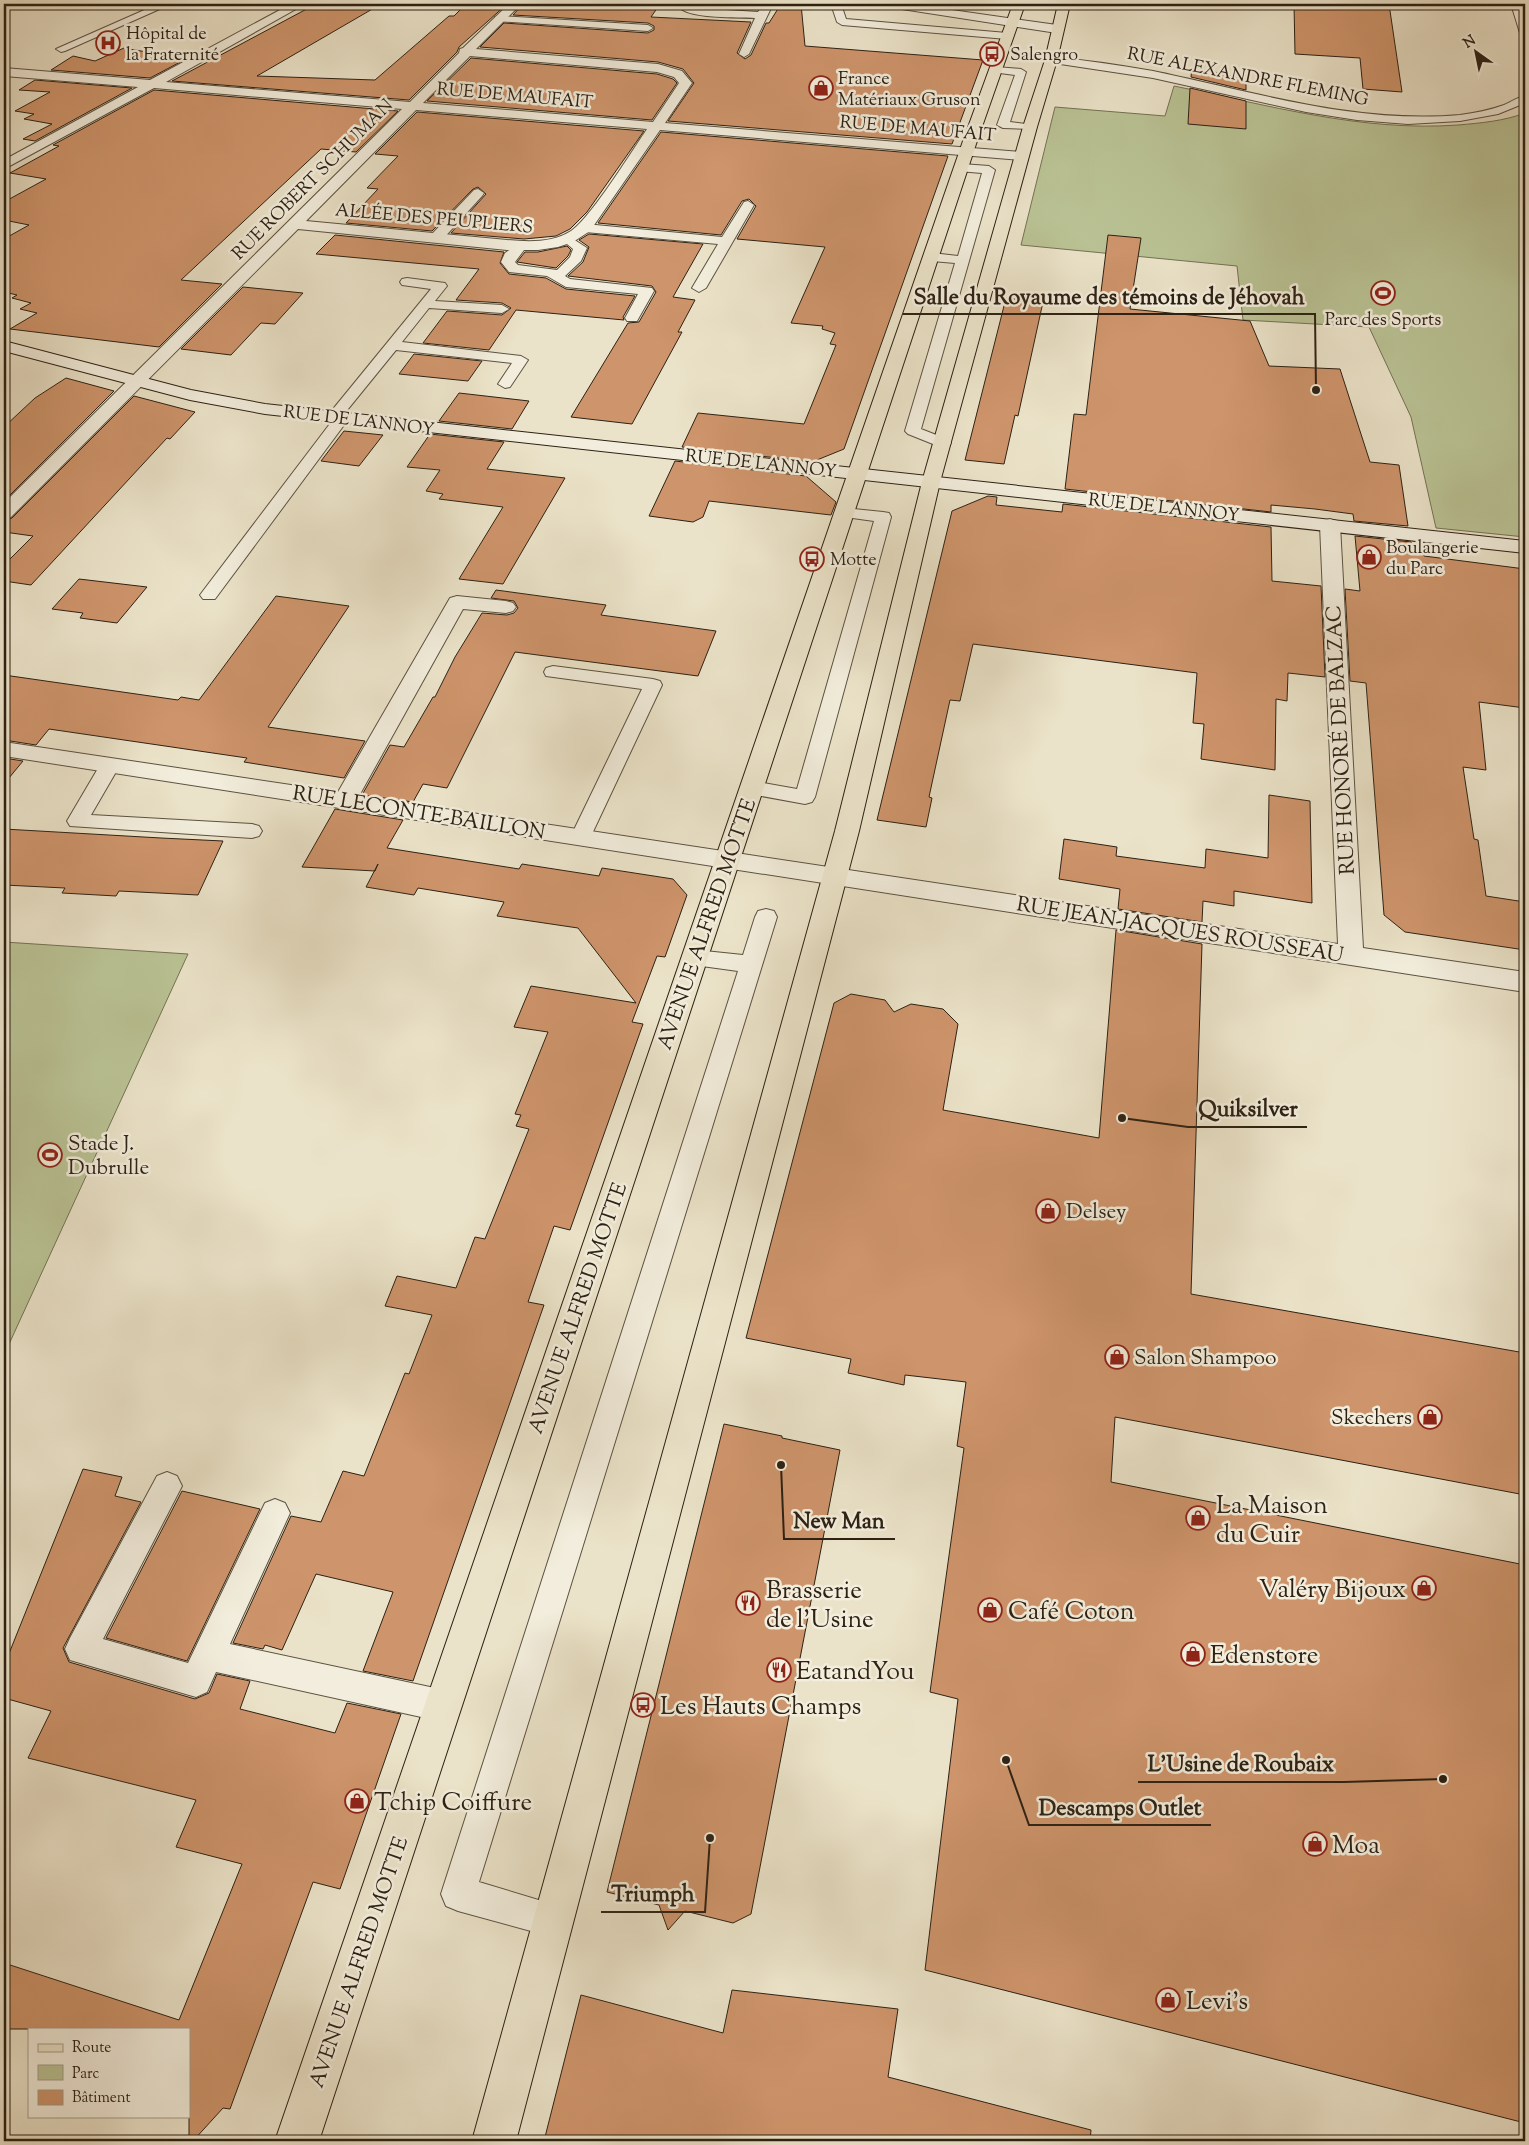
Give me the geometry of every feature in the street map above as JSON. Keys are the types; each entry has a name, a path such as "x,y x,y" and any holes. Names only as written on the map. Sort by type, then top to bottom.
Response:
{"main road":[{"name":"AVENUE ALFRED MOTTE","path":"297,2141 857,474 1019,4"},
{"path":"494,2141 835,876 931,482 1030,127 1051,60 1064,4"}],"street":[{"path":"4,164 299,4"},
{"name":"RUE ROBERT SCHUMAN","path":"4,513 464,52 515,4"},
{"path":"889,4 1009,30 1057,29"},
{"name":"ALLÉE DES PEUPLIERS","path":"292,224 521,246 547,244 567,239 584,228 685,87 683,77 673,72 650,67 464,52"},
{"name":"RUE DE MAUFAIT","path":"4,72 1022,156"},
{"name":"RUE DE LANNOY","path":"4,346 217,401 338,418 1525,547"},
{"name":"RUE HONORÉ DE BALZAC","path":"1330,525 1351,955"},
{"path":"345,800 456,602 506,607"},
{"name":"RUE LECONTE-BAILLON","path":"4,749 835,876"},
{"name":"RUE JEAN-JACQUES ROUSSEAU","path":"835,876 1525,982"}],"lane":[{"path":"61,49 166,4"},
{"path":"690,4 686,8 693,11 761,15"},
{"path":"744,54 761,15 768,4"},
{"path":"836,4 842,22 839,36"},
{"path":"1516,4 1525,33"},
{"path":"499,19 648,28"},
{"path":"842,22 935,30 1009,30"},
{"path":"930,43 935,30"},
{"name":"RUE ALEXANDRE FLEMING","path":"1051,60 1092,64 1307,109 1386,120 1464,118 1504,109 1525,99"},
{"path":"996,70 1021,72 1004,125 1030,127"},
{"path":"943,443 913,432 988,170 962,168"},
{"path":"436,238 478,192"},
{"path":"699,288 748,205"},
{"path":"584,228 726,242"},
{"path":"557,277 576,258 580,248 567,239"},
{"path":"521,246 510,256 508,262 514,269 550,272 566,283 647,291 632,318"},
{"path":"932,257 963,260"},
{"path":"209,595 392,345 440,286 406,282"},
{"path":"426,304 502,309"},
{"path":"392,345 521,360 505,384"},
{"path":"752,788 805,797 883,517 844,513"},
{"path":"553,672 654,685 581,836"},
{"path":"110,765 77,820 252,831"},
{"path":"553,1920 458,1894 766,917"},
{"path":"695,958 751,964"},
{"path":"167,1486 81,1649 196,1681 275,1513"},
{"path":"209,1655 444,1706"}],"green space":[{"name":"Parc des Sports","path":"1174,86 1280,109 1386,125 1458,125 1501,120 1525,113 1525,537 1436,528 1411,417 1369,327 1243,320 1237,266 1021,245 1055,107 1165,116"},
{"name":"Stade J. Dubrulle","path":"4,942 188,954 4,1355"}],"building":[{"path":"316,4 381,4 257,76 375,80 449,16 454,16 466,4 507,4 459,47 457,52 409,100 172,81"},
{"path":"523,4 660,4 651,17 751,22 737,53 745,59 751,55 766,23 769,23 781,4 801,4 805,46 983,60 952,144 668,121 694,83 683,69 658,62 480,47 504,23 648,33 654,30 654,26 648,23 513,15"},
{"path":"1294,4 1389,4 1402,92 1363,89 1360,58 1295,54"},
{"path":"124,48 186,59 150,78 51,70 73,56 95,61"},
{"path":"471,58 657,74 673,79 677,83 652,120 427,101"},
{"path":"1192,67 1246,79 1246,90 1191,77"},
{"path":"35,80 132,88 35,141 23,139 52,124 24,119 34,114 15,111 50,92 19,90"},
{"path":"1190,88 1246,101 1246,129 1188,124"},
{"path":"154,90 398,111 356,152 321,149 181,280 222,284 159,347 10,329 37,313 20,309 31,303 12,298 17,295 4,292 4,239 29,225 4,220 4,202 46,179 10,173 59,146 53,145"},
{"path":"417,112 644,131 587,212 570,229 556,236 524,239 451,233 486,194 478,187 473,189 432,231 346,223 378,189 367,188 398,156 375,154"},
{"path":"661,132 948,156 844,449 812,462 682,447 698,413 804,424 836,345 830,344 835,333 822,329 823,326 791,323 825,247 737,239 756,206 749,199 742,201 721,235 598,223"},
{"path":"589,234 703,244 673,297 695,300 678,332 682,332 632,424 571,417 628,323 639,322 656,292 652,286 568,276 583,262 589,247 579,240"},
{"path":"335,235 504,252 500,263 509,274 546,278 566,289 635,296 623,317 624,320 516,310 489,350 423,343 447,311 502,315 511,308 502,303 456,300 479,269 316,254"},
{"path":"1108,235 1141,238 1130,309 1250,321 1269,366 1340,369 1370,462 1399,465 1408,526 1354,521 1353,514 1315,509 1271,505 1271,512 1065,489 1074,414 1086,415"},
{"path":"567,246 571,250 568,256 556,268 517,262 525,252 538,252"},
{"path":"243,287 303,293 275,324 261,323 231,355 181,349"},
{"path":"1006,298 1043,302 1018,416 1015,415 1004,464 965,460"},
{"path":"414,354 482,361 468,381 399,374"},
{"path":"66,378 114,391 4,501 4,427 35,398"},
{"path":"459,393 529,401 512,429 439,421"},
{"path":"134,396 195,412 170,439 167,438 31,585 4,581 4,565 33,536 4,532 4,521 12,518"},
{"path":"344,431 383,435 359,466 321,461"},
{"path":"430,434 504,442 487,469 565,478 503,584 459,579 503,507 439,499 443,494 426,491 440,470 407,467"},
{"path":"675,461 806,476 836,502 831,515 709,501 703,517 693,522 649,516"},
{"path":"988,496 997,497 996,505 1062,512 1063,504 1271,527 1272,581 1321,586 1325,677 1288,673 1287,701 1276,699 1275,770 1201,759 1204,724 1193,723 1197,673 973,644 960,701 950,700 929,797 932,798 926,827 877,820 952,511"},
{"path":"1355,536 1411,542 1412,551 1424,553 1424,556 1525,569 1525,708 1479,702 1486,770 1463,767 1474,839 1478,840 1486,896 1525,902 1525,950 1405,932 1384,915 1366,683 1350,681 1345,589 1360,591"},
{"path":"79,579 147,587 117,623 80,618 83,613 52,609"},
{"path":"496,590 606,605 601,615 716,631 698,676 515,652 447,788 423,784 413,802 362,795 390,745 404,747 433,697 435,697 455,657 482,613 507,615 514,613 518,608 514,601 491,598"},
{"path":"276,596 349,606 268,727 365,741 344,778 244,762 247,758 49,729 36,745 4,740 4,675 178,700 181,697 199,700"},
{"path":"4,758 23,761 4,784"},
{"path":"1269,795 1310,801 1312,903 1234,891 1234,906 1203,901 1202,922 1118,909 1120,889 1059,879 1064,839 1117,847 1116,856 1205,868 1206,849 1268,858"},
{"path":"335,809 403,820 387,848 519,869 522,864 599,876 602,868 673,879 687,895 665,957 657,956 632,1022 643,1024 570,1230 554,1226 528,1302 544,1305 413,1681 363,1671 393,1592 316,1574 282,1650 265,1645 263,1649 233,1643 291,1516 321,1522 343,1471 364,1476 405,1373 409,1374 432,1315 385,1306 397,1276 456,1288 475,1237 485,1239 529,1129 516,1126 521,1115 515,1114 548,1032 514,1027 531,986 636,1003 578,928 497,916 504,902 418,888 414,895 366,887 374,871 302,867"},
{"path":"4,829 223,841 198,895 119,891 116,896 62,893 65,888 4,885"},
{"path":"1116,930 1202,944 1191,1294 1525,1353 1525,1495 1115,1417 1111,1482 1525,1565 1525,2123 925,1970 958,1699 930,1692 964,1448 957,1446 966,1382 905,1375 904,1385 848,1373 851,1359 746,1338 834,1003 851,994 885,1000 894,1012 911,1004 943,1009 958,1024 943,1110 1099,1138"},
{"path":"724,1424 840,1450 751,1914 733,1923 685,1911 668,1930 659,1905 607,1892"},
{"path":"83,1469 122,1477 115,1496 141,1502 63,1648 69,1662 195,1699 209,1693 217,1674 250,1681 240,1709 335,1733 347,1703 401,1714 340,1889 313,1882 230,2109 223,2108 193,2141 189,2141 190,2028 4,2029 4,1963 179,2020 242,1864 176,1847 196,1800 28,1758 51,1711 4,1698 4,1666"},
{"path":"182,1491 260,1509 187,1661 106,1638"},
{"path":"732,1990 898,2009 888,2077 1091,2130 1090,2141 544,2141 581,1995 723,2033"}],"place":[{"name":"Hôpital de la Fraternité","path":"108,43"},
{"name":"Salengro","path":"992,54"},
{"name":"France Matériaux Gruson","path":"821,88"},
{"name":"Parc des Sports","path":"1383,293"},
{"name":"Salle du Royaume des témoins de Jéhovah","path":"1316,390"},
{"name":"Boulangerie du Parc","path":"1369,557"},
{"name":"Motte","path":"812,559"},
{"name":"Quiksilver","path":"1122,1118"},
{"name":"Stade J. Dubrulle","path":"50,1155"},
{"name":"Delsey","path":"1048,1211"},
{"name":"Salon Shampoo","path":"1117,1357"},
{"name":"Skechers","path":"1430,1417"},
{"name":"New Man","path":"781,1465"},
{"name":"La Maison du Cuir","path":"1198,1518"},
{"name":"Valéry Bijoux","path":"1424,1588"},
{"name":"Brasserie de l'Usine","path":"748,1603"},
{"name":"Café Coton","path":"990,1610"},
{"name":"Edenstore","path":"1193,1654"},
{"name":"EatandYou","path":"779,1670"},
{"name":"Les Hauts Champs","path":"643,1705"},
{"name":"Descamps Outlet","path":"1006,1760"},
{"name":"L'Usine de Roubaix","path":"1443,1779"},
{"name":"Tchip Coiffure","path":"357,1801"},
{"name":"Triumph","path":"710,1838"},
{"name":"Moa","path":"1315,1844"},
{"name":"Levi's","path":"1168,2000"}]}
